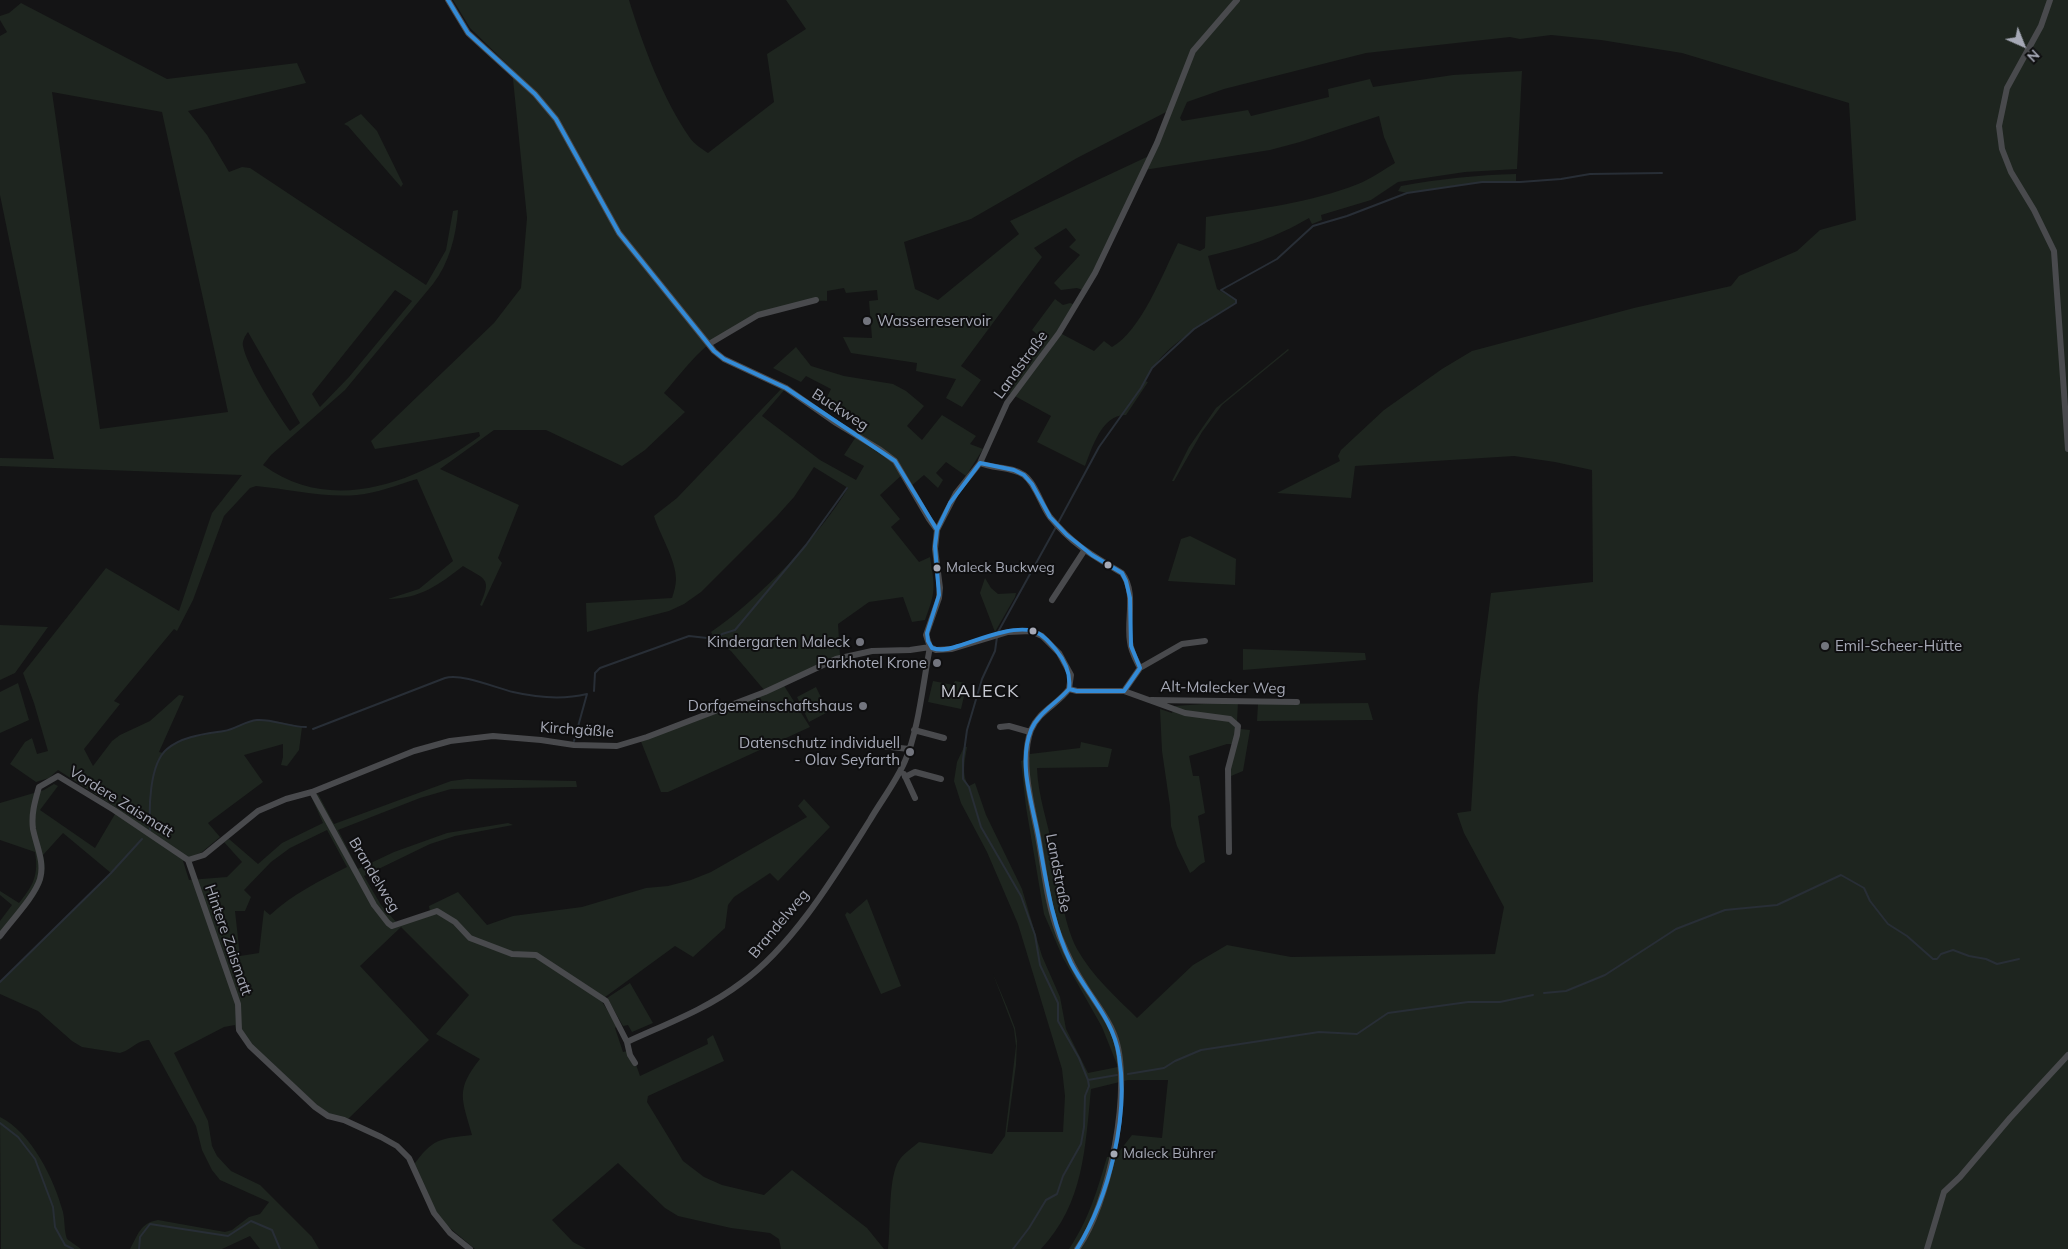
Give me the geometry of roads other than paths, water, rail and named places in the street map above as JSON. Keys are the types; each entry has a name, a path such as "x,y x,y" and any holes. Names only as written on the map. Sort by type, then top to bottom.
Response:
{"street":[{"name":"Buckweg","path":"448,0 468,33 535,94 556,119 619,233 709,344 724,359 786,388 895,461 928,519 937,530"},
{"name":"Landstraße","path":"930,647 926,634 939,598 940,588 935,549 937,530 956,493 980,462 1006,403 1059,333 1095,273 1157,143 1193,51 1237,0"},
{"path":"2050,0 2041,26 2006,88 1998,126 2002,149 2011,172 2034,210 2054,251 2068,450"},
{"path":"709,344 758,315 816,300"},
{"path":"980,462 987,466 1013,470 1028,478 1046,511 1060,529 1084,550 1122,573 1126,579 1130,598 1129,640 1140,668"},
{"path":"1052,600 1084,550"},
{"path":"930,647 936,650 952,648 1008,632 1031,631 1042,636 1059,653 1071,676 1069,689 1077,691 1124,691 1140,668 1182,644 1205,641"},
{"name":"Brandelweg","path":"627,1042 694,1013 742,983 774,954 834,877 902,768 914,730 930,647"},
{"name":"Kirchgäßle","path":"312,792 414,751 450,741 493,736 574,745 617,746 647,737 765,692 836,659 872,651 910,650 930,647"},
{"name":"Landstraße","path":"1069,689 1042,713 1030,732 1028,789 1050,906 1059,934 1071,963 1115,1035 1122,1064 1120,1105 1105,1188 1090,1229 1077,1249"},
{"name":"Alt-Malecker Weg","path":"1124,691 1185,712 1230,718 1238,726 1228,769 1229,852"},
{"name":"Alt-Malecker Weg","path":"1149,701 1154,699 1180,702 1204,699 1297,702"},
{"path":"1000,727 1009,726 1030,732"},
{"path":"914,730 944,738"},
{"path":"876,742 882,746 909,749"},
{"path":"902,768 915,798"},
{"path":"905,777 915,772 941,779"},
{"name":"Vordere Zaismatt","path":"0,936 33,894 40,881 40,858 34,829 33,811 39,787 58,776 114,810 188,860"},
{"path":"188,860 204,855 258,810 286,799 312,792"},
{"name":"Brandelweg","path":"312,792 374,905 388,923 392,926 398,925 438,911 455,922 470,938 512,954 536,955 606,1001 627,1042 630,1055 635,1063"},
{"name":"Hintere Zaismatt","path":"188,860 238,1004 238,1030 250,1046 315,1107 328,1116 344,1120 381,1136 397,1146 409,1158 434,1213 450,1233 470,1249"},
{"path":"1927,1249 1944,1192 1960,1177 2010,1118 2068,1055"}],"waterway":[{"path":"1058,523 1099,447 1141,388 1152,368 1194,329 1236,303 1236,300 1221,290 1277,259 1313,226 1347,216 1407,193 1482,182 1561,179 1590,174 1662,173"},
{"path":"594,691 595,673 600,668 689,636 716,639 722,634 735,630 806,545 847,488"},
{"path":"998,632 1056,527"},
{"path":"997,637 995,651 982,679 967,730 963,759 963,779 969,787 981,827 1021,896 1035,935 1040,965 1058,1003 1058,1021 1079,1058 1089,1086 1085,1096 1084,1127 1081,1144 1063,1176 1057,1194 1046,1200 1029,1228 1013,1249"},
{"path":"313,729 445,678 452,677 470,679 532,696 559,698 587,694 574,741"},
{"path":"150,830 150,799 153,776 161,756 173,745 187,738 228,730 257,720 306,727"},
{"path":"0,982 111,873 142,839"},
{"path":"1544,993 1566,991 1605,975 1676,929 1725,910 1777,905 1841,875 1864,888 1870,901 1888,924 1907,936 1933,959 1937,959 1941,954 1953,950 1997,964 2019,959"},
{"path":"1128,1074 1164,1068 1201,1050 1319,1032 1357,1034 1388,1013 1468,1002 1500,1002 1533,995"},
{"path":"1088,1080 1117,1075"},
{"path":"0,1123 18,1137 35,1159 53,1207 55,1227 65,1245 73,1249"},
{"path":"139,1249 140,1237 150,1224 228,1236 251,1221 272,1230 280,1249"}],"place":[{"name":"Wasserreservoir","path":"867,321"},
{"name":"Maleck Buckweg","path":"937,568"},
{"name":"Kindergarten Maleck","path":"860,642"},
{"name":"Emil-Scheer-Hütte","path":"1825,646"},
{"name":"Parkhotel Krone","path":"937,663"},
{"name":"Dorfgemeinschaftshaus","path":"863,706"},
{"name":"Datenschutz individuell - Olav Seyfarth","path":"910,752"},
{"name":"Maleck Bührer","path":"1114,1154"}],"district":[{"name":"MALECK","path":"980,692"}]}
